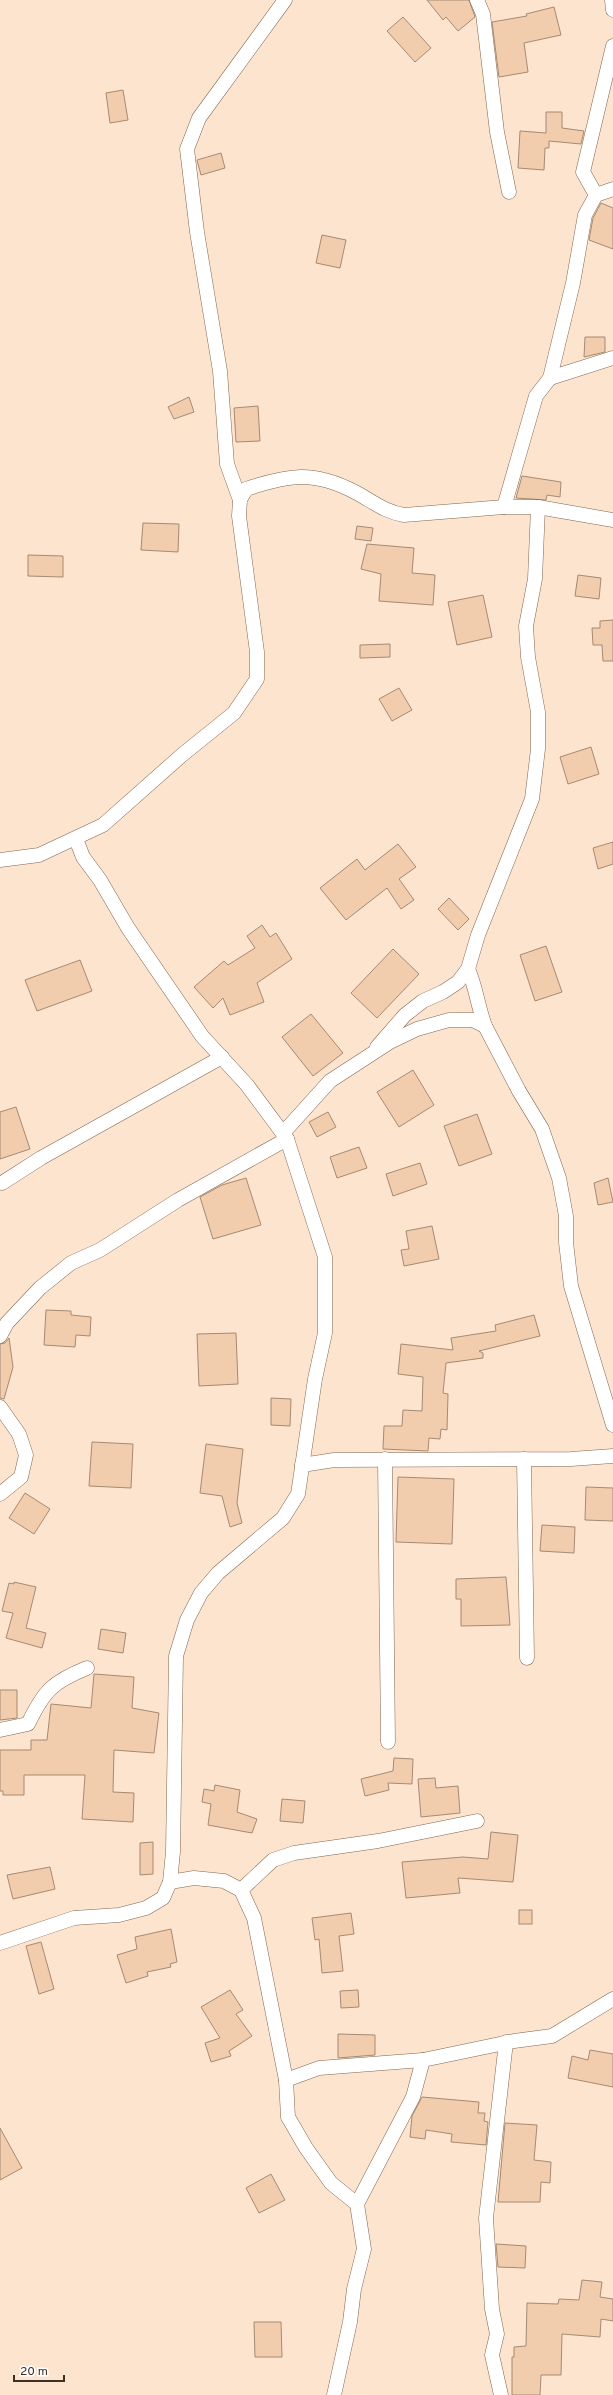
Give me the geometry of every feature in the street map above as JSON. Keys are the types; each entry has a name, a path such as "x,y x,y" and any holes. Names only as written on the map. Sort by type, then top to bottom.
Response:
{"street":[{"path":"0,860 39,855 103,825 182,754 234,713 257,679 257,652 243,549 240,500 227,464 220,371 197,232 187,149 199,118 285,0"},
{"path":"478,0 483,14 497,132 509,192"},
{"path":"612,0 613,10"},
{"path":"596,195 584,172 613,46"},
{"path":"504,507 536,396 550,378 573,283 585,215 596,195 613,189"},
{"path":"550,378 613,358"},
{"path":"240,500 246,489 281,478 306,476 354,491 390,512 404,516 504,507 538,507 613,520"},
{"path":"373,1054 404,1014 423,1001 443,992 458,982 468,969 478,935 532,798 536,773 538,712 528,657 526,626 535,579 538,507"},
{"path":"0,1943 74,1918 119,1915 146,1908 163,1898 170,1882 173,1852 176,1656 185,1627 201,1593 218,1573 283,1518 298,1494 315,1379 325,1333 325,1257 285,1136 247,1085 202,1036 128,928 100,880 83,857 76,838"},
{"path":"468,969 474,983 477,1004 485,1026 519,1091 542,1128 558,1178 566,1216 566,1242 571,1286 613,1424"},
{"path":"0,1336 7,1322 40,1288 71,1263 100,1250 178,1200 285,1136 330,1081 417,1029 449,1020 473,1020 485,1026"},
{"path":"2,1183 41,1158 222,1057"},
{"path":"0,1407 19,1434 26,1455 21,1477 0,1494"},
{"path":"302,1465 334,1460 613,1456"},
{"path":"524,1458 527,1658"},
{"path":"385,1460 388,1742"},
{"path":"0,1730 28,1724 47,1690 65,1677 87,1668"},
{"path":"241,1890 273,1860 294,1853 378,1841 476,1821"},
{"path":"170,1882 194,1878 224,1881 241,1890 254,1918 286,2080 288,2117 306,2148 331,2183 357,2204"},
{"path":"286,2080 319,2068 423,2060 506,2042 552,2036 613,1999"},
{"path":"502,2395 492,2356 497,2334 492,2309 486,2218 506,2042"},
{"path":"334,2395 350,2322 354,2289 364,2249 357,2204 413,2097 423,2060"}],"building":[{"path":"427,0 469,0 475,17 458,31 446,17 443,20"},
{"path":"554,7 561,35 524,43 528,72 499,77 492,22 527,16 526,14"},
{"path":"403,17 431,48 415,62 387,31"},
{"path":"123,90 128,120 110,123 106,93"},
{"path":"546,112 562,112 562,128 584,131 581,144 549,141 549,148 545,148 544,170 518,168 520,131 546,133"},
{"path":"221,153 225,168 201,175 197,160"},
{"path":"601,203 613,208 613,249 589,240 593,218"},
{"path":"322,235 346,240 340,268 316,263"},
{"path":"585,337 605,337 605,352 584,357"},
{"path":"189,397 194,412 174,419 168,407"},
{"path":"258,406 260,441 236,442 234,408"},
{"path":"522,476 561,482 560,497 547,495 546,500 516,498"},
{"path":"143,523 179,524 178,552 141,550"},
{"path":"357,526 373,528 371,541 355,539"},
{"path":"367,544 414,548 412,573 435,575 433,605 379,601 381,574 361,569"},
{"path":"28,555 63,556 63,577 28,576"},
{"path":"578,575 601,578 599,599 575,596"},
{"path":"483,595 492,637 457,645 448,602"},
{"path":"613,620 613,661 603,661 602,645 593,645 592,628 600,628 600,621"},
{"path":"390,644 390,657 360,658 360,645"},
{"path":"399,688 412,710 392,721 379,699"},
{"path":"591,747 599,774 568,784 560,757"},
{"path":"613,842 613,864 598,869 593,848"},
{"path":"398,844 416,867 399,879 414,900 401,909 387,888 346,920 320,888 357,859 365,870"},
{"path":"449,898 469,919 458,930 438,909"},
{"path":"262,925 270,937 276,933 292,959 257,983 264,1002 230,1015 223,998 213,1008 194,987 224,961 228,965 255,948 247,936"},
{"path":"546,946 562,992 535,1001 520,955"},
{"path":"393,949 419,974 377,1018 351,993"},
{"path":"80,960 92,991 37,1011 25,980"},
{"path":"311,1014 343,1053 313,1076 282,1037"},
{"path":"413,1070 434,1105 399,1127 377,1092"},
{"path":"16,1107 30,1149 0,1159 0,1112"},
{"path":"328,1112 336,1127 317,1137 309,1122"},
{"path":"477,1114 492,1154 459,1166 444,1126"},
{"path":"359,1147 367,1168 337,1178 330,1157"},
{"path":"420,1163 427,1184 393,1196 386,1174"},
{"path":"246,1178 261,1225 213,1239 200,1197 222,1185"},
{"path":"608,1178 613,1202 598,1205 594,1183"},
{"path":"432,1226 439,1259 404,1266 401,1250 409,1249 406,1231"},
{"path":"46,1310 71,1311 71,1315 91,1317 90,1336 76,1335 75,1347 44,1345"},
{"path":"534,1315 540,1336 479,1351 483,1353 483,1358 446,1363 443,1393 448,1394 447,1430 441,1429 440,1439 429,1438 428,1451 383,1449 384,1426 402,1426 403,1410 422,1411 423,1377 398,1374 401,1344 453,1350 451,1338 496,1331 495,1325"},
{"path":"236,1333 238,1384 199,1386 197,1334"},
{"path":"9,1338 13,1367 4,1399 0,1398 0,1344 5,1343"},
{"path":"271,1398 291,1399 290,1426 271,1425"},
{"path":"92,1442 133,1444 131,1488 89,1486"},
{"path":"206,1444 243,1449 237,1503 242,1523 230,1527 222,1496 200,1493"},
{"path":"398,1477 454,1479 452,1544 396,1542"},
{"path":"586,1487 613,1488 613,1521 585,1520"},
{"path":"25,1493 50,1509 34,1534 9,1518"},
{"path":"542,1525 575,1527 574,1553 540,1551"},
{"path":"506,1577 510,1625 461,1626 461,1599 456,1599 456,1579"},
{"path":"14,1582 36,1587 26,1628 46,1633 42,1648 6,1638 13,1613 2,1611 9,1583 14,1584"},
{"path":"101,1629 126,1633 123,1653 98,1649"},
{"path":"94,1674 134,1677 132,1708 159,1713 154,1753 114,1750 113,1792 134,1793 133,1822 82,1819 85,1775 24,1775 24,1795 3,1795 3,1791 0,1791 0,1750 31,1750 31,1740 47,1740 51,1704 91,1708"},
{"path":"0,1690 17,1690 17,1718 0,1720"},
{"path":"394,1758 413,1759 412,1784 388,1783 389,1790 365,1796 361,1779 393,1771"},
{"path":"435,1778 436,1788 458,1786 460,1813 421,1817 418,1779"},
{"path":"215,1785 240,1790 237,1812 257,1819 252,1833 208,1825 211,1804 202,1802 204,1789 214,1791"},
{"path":"282,1799 305,1801 303,1823 280,1821"},
{"path":"491,1832 518,1835 513,1882 458,1878 460,1893 406,1898 402,1862 463,1857 488,1859"},
{"path":"153,1842 153,1874 140,1875 140,1843"},
{"path":"50,1867 55,1889 13,1899 7,1875"},
{"path":"519,1910 532,1910 532,1924 519,1924"},
{"path":"351,1913 354,1934 339,1936 343,1971 322,1973 319,1939 315,1940 312,1918"},
{"path":"171,1929 177,1962 170,1964 171,1967 147,1972 148,1976 126,1983 117,1955 137,1949 135,1937"},
{"path":"41,1942 54,1989 39,1994 26,1946"},
{"path":"230,1990 243,2010 236,2014 252,2036 229,2051 231,2056 211,2062 205,2043 220,2038 201,2007"},
{"path":"358,1990 359,2007 341,2008 340,1991"},
{"path":"338,2034 375,2035 375,2055 338,2058"},
{"path":"590,2050 613,2054 613,2087 568,2078 572,2056 588,2060"},
{"path":"422,2097 479,2102 478,2113 485,2113 484,2121 488,2122 486,2145 451,2142 452,2134 426,2130 425,2139 410,2137 412,2116"},
{"path":"505,2123 537,2125 534,2160 551,2162 550,2183 541,2182 540,2202 498,2202"},
{"path":"0,2128 22,2168 0,2180"},
{"path":"271,2174 285,2200 259,2213 246,2188"},
{"path":"496,2244 526,2246 525,2268 498,2267"},
{"path":"582,2280 602,2282 600,2297 613,2299 613,2321 601,2319 600,2337 562,2334 561,2375 541,2375 540,2395 512,2395 512,2357 514,2357 514,2347 526,2346 527,2303 558,2304 559,2299 579,2300"},
{"path":"254,2322 281,2322 282,2357 255,2357"}]}
